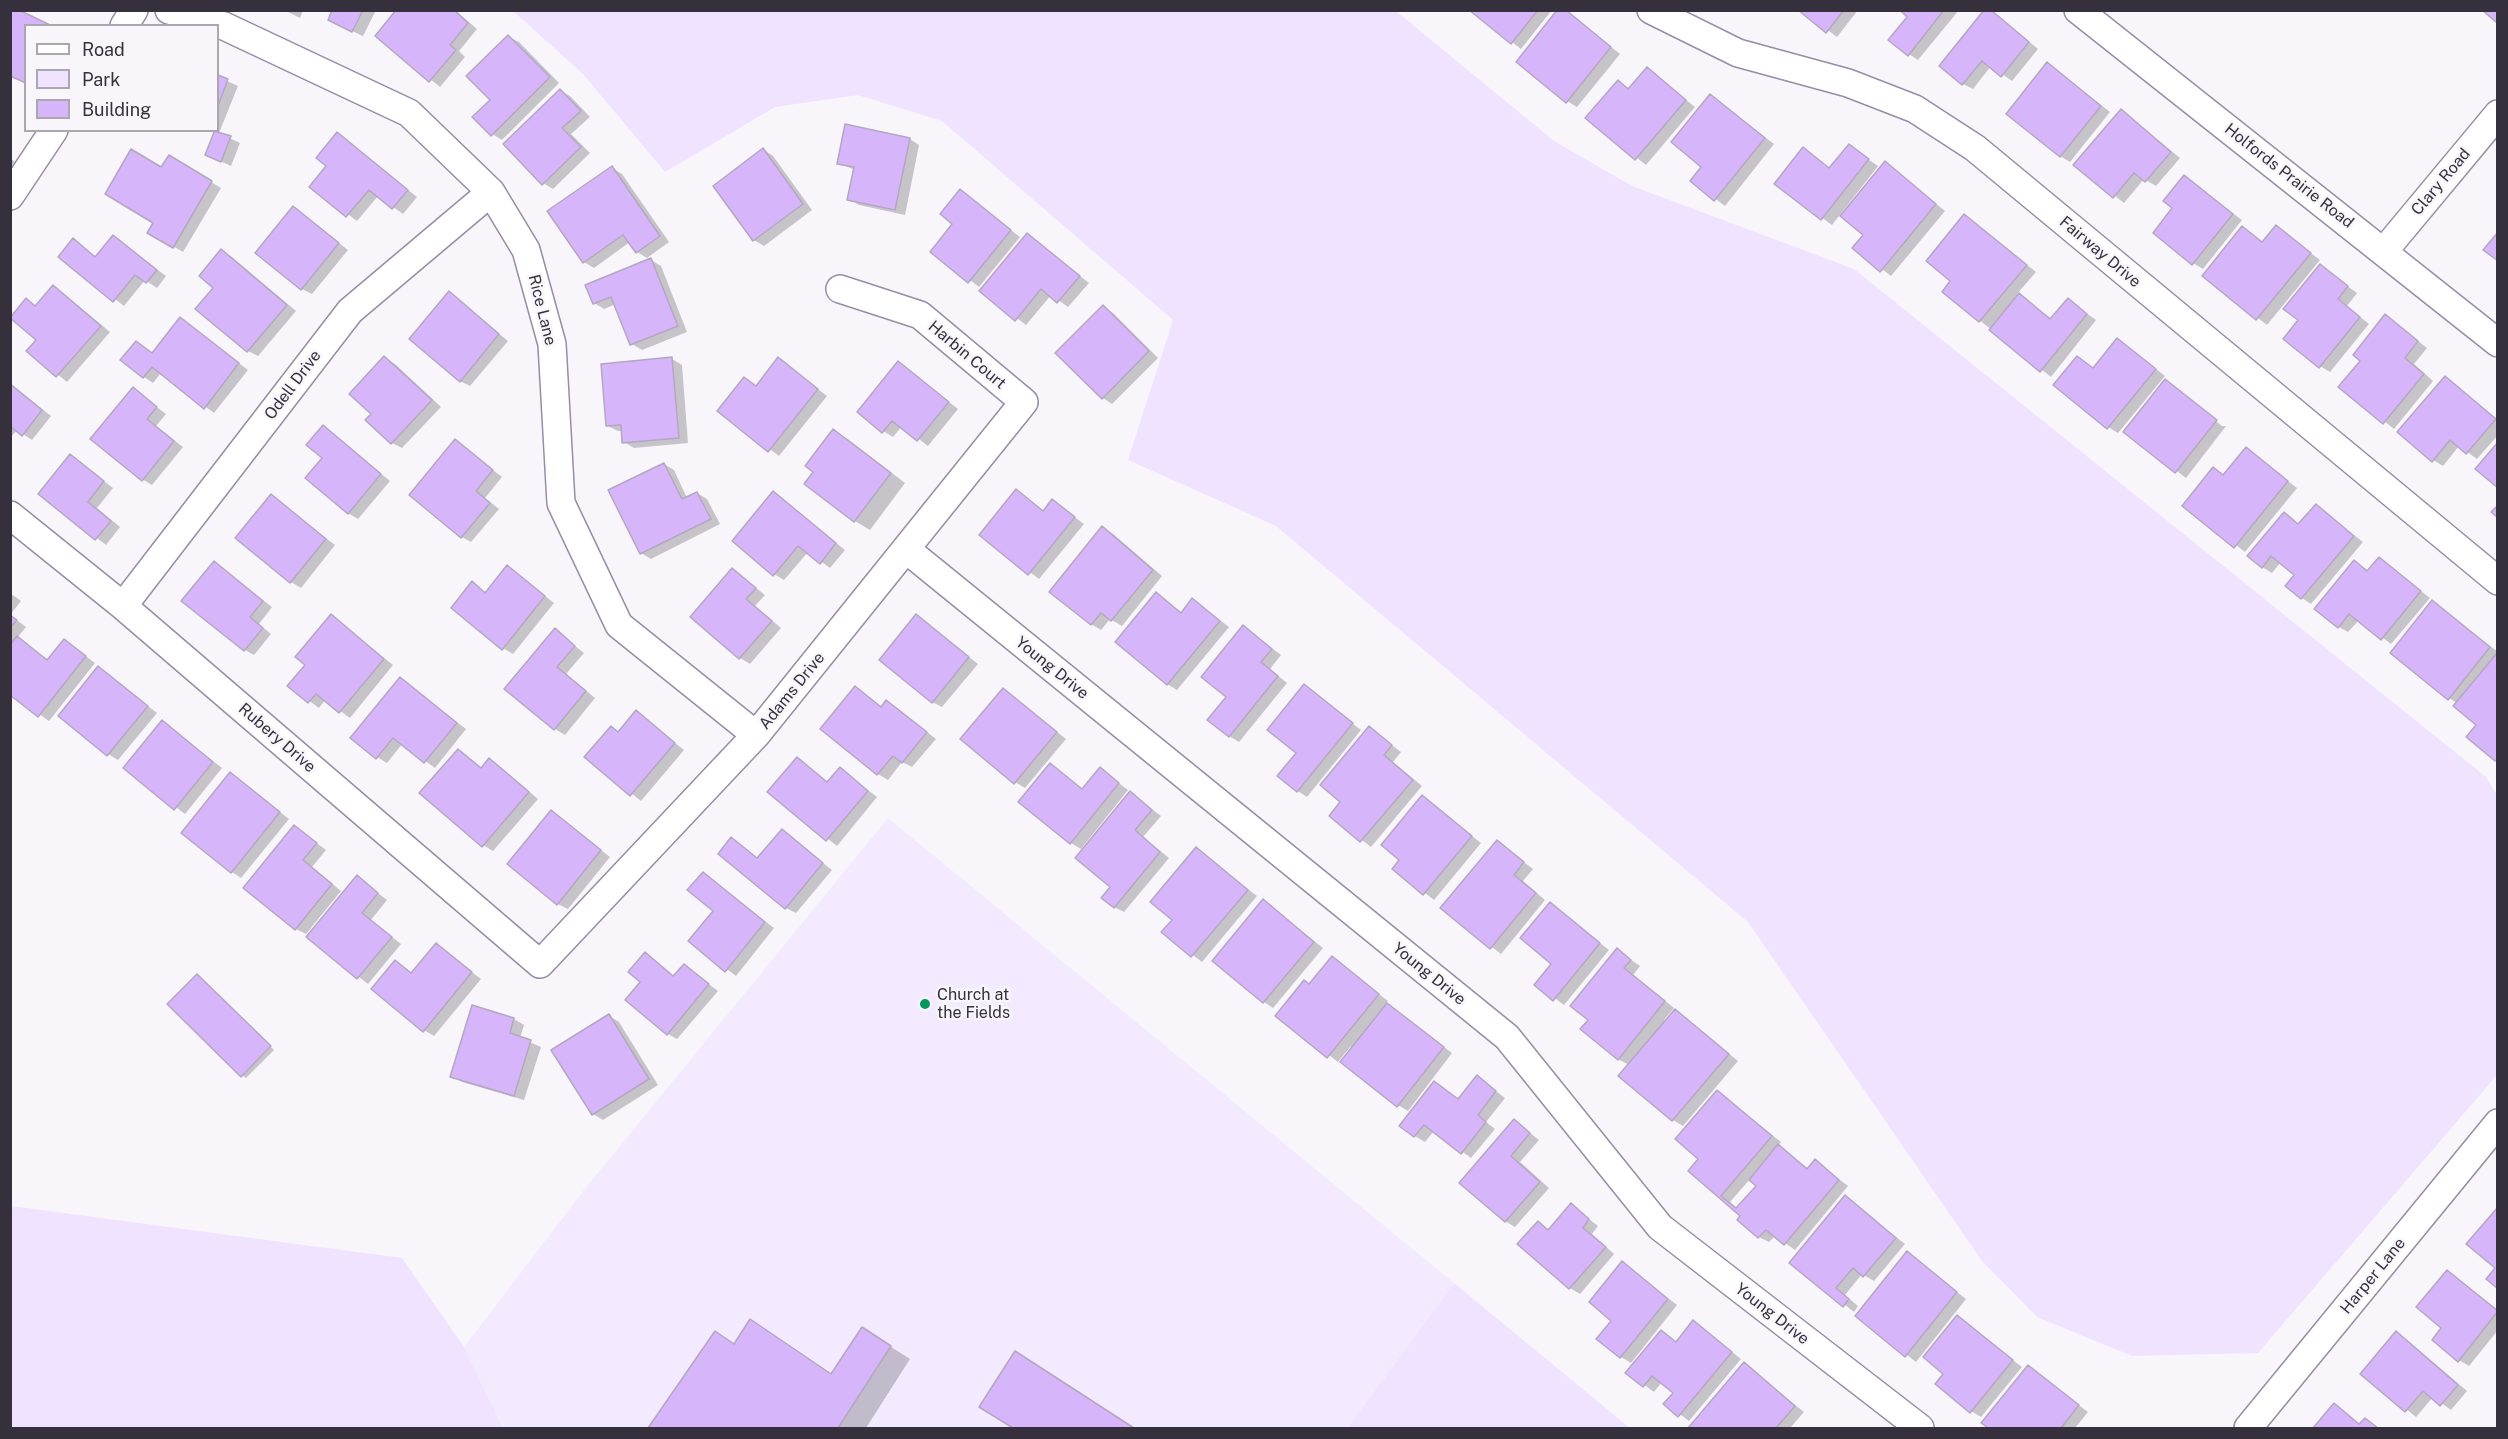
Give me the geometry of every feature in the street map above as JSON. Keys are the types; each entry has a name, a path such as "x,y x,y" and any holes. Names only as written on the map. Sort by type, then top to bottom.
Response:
{"street":[{"path":"125,24 134,10"},
{"name":"Rice Lane","path":"169,10 217,24"},
{"name":"Fairway Drive","path":"1651,10 1738,53 1848,83 1915,109 1974,148 2498,581"},
{"name":"Holfords Prairie Road","path":"2078,10 2498,343"},
{"name":"Rice Lane","path":"219,25 409,113 491,192 526,250 552,344 561,503 619,624 756,735"},
{"name":"Clary Road","path":"2384,251 2498,114"},
{"path":"10,196 53,132"},
{"name":"Odell Drive","path":"123,606 350,311 491,192"},
{"name":"Harbin Court","path":"840,289 920,315 1024,402"},
{"name":"Adams Drive","path":"540,964 756,735 1024,402"},
{"name":"Rubery Drive","path":"10,515 123,606 540,964"},
{"name":"Young Drive","path":"907,550 1507,1037 1660,1227 1920,1428"},
{"name":"Harper Lane","path":"2248,1428 2498,1123"}],"shaded area":[{"name":"Church at the Fields","path":"888,818 1454,1283 1347,1428 503,1428 464,1347 584,1190"}],"green space":[{"path":"513,11 1396,11 1554,141 1632,186 1854,269 2486,777 2498,797 2497,1075 2258,1353 2132,1356 2037,1317 1982,1261 1748,922 1276,526 1128,460 1173,320 942,121 858,95 775,107 665,172 583,74"},
{"path":"11,1206 402,1258 464,1347 503,1428 11,1428"},
{"path":"1454,1283 1630,1428 1347,1428"}],"building":[{"path":"10,10 19,10 48,24 24,24 24,82 10,76"},
{"path":"332,10 363,10 352,32 328,20"},
{"path":"396,10 454,10 468,23 450,45 456,50 429,82 375,36"},
{"path":"1469,10 1538,10 1511,44"},
{"path":"1557,10 1566,10 1611,47 1566,103 1516,62"},
{"path":"1798,10 1844,10 1826,33"},
{"path":"1900,10 1944,10 1908,56 1888,40 1907,17"},
{"path":"1984,10 1991,10 2029,42 2001,77 1982,61 1962,85 1939,66"},
{"path":"2482,10 2498,10 2498,22 2497,23"},
{"path":"508,35 550,77 491,136 472,117 490,100 466,76"},
{"path":"2047,62 2101,106 2060,157 2006,114"},
{"path":"1647,67 1686,100 1635,160 1585,118 1618,80 1628,89"},
{"path":"219,75 228,79 219,103"},
{"path":"560,89 581,111 562,128 581,147 542,185 503,144"},
{"path":"1710,94 1765,138 1714,201 1690,181 1701,167 1671,142"},
{"path":"2121,109 2171,152 2145,182 2134,173 2113,198 2073,165"},
{"path":"845,124 910,138 895,210 847,200 854,167 837,164"},
{"path":"214,132 231,136 221,162 205,155"},
{"path":"337,132 408,190 392,209 369,190 346,217 309,187 326,166 316,158"},
{"path":"1849,144 1869,159 1821,220 1774,184 1803,147 1829,168"},
{"path":"763,148 803,204 753,241 713,186"},
{"path":"131,149 161,167 169,155 212,181 173,248 147,233 153,223 105,194"},
{"path":"1885,161 1936,204 1880,272 1852,248 1863,235 1840,216"},
{"path":"612,166 660,236 636,253 623,235 583,263 547,211"},
{"path":"2184,175 2233,214 2192,265 2153,233 2172,208 2163,201"},
{"path":"960,189 1011,230 968,283 930,252 952,224 940,214"},
{"path":"293,206 339,243 301,290 255,253"},
{"path":"1964,214 2027,265 1979,322 1942,292 1950,281 1926,261"},
{"path":"2276,225 2311,253 2256,320 2202,276 2242,226 2262,242"},
{"path":"2498,232 2498,261 2483,250"},
{"path":"1027,233 1080,276 1057,303 1041,289 1015,321 979,291"},
{"path":"113,235 157,270 146,283 135,275 113,302 58,257 73,238 95,257"},
{"path":"221,249 287,305 247,352 195,309 213,288 199,276"},
{"path":"651,258 678,326 630,345 611,297 593,304 585,285"},
{"path":"2320,264 2348,286 2338,299 2360,317 2319,368 2283,339 2298,320 2283,309"},
{"path":"53,285 101,326 56,377 26,351 36,340 10,318 26,298 35,306"},
{"path":"449,291 499,334 460,382 409,339"},
{"path":"2019,293 2050,319 2068,298 2087,314 2040,372 1989,330"},
{"path":"1103,305 1149,351 1102,399 1055,353"},
{"path":"2385,314 2418,341 2405,358 2424,374 2383,424 2338,387 2360,361 2353,355"},
{"path":"180,317 239,363 204,409 152,367 143,378 120,360 136,341 152,353"},
{"path":"2117,338 2156,369 2107,429 2053,385 2077,356 2093,368"},
{"path":"384,356 432,400 391,444 365,420 371,414 349,394"},
{"path":"672,357 679,438 622,443 621,425 606,426 601,364"},
{"path":"778,357 818,389 768,452 717,411 744,377 756,386"},
{"path":"898,361 949,402 917,441 892,421 882,433 857,412"},
{"path":"2445,376 2496,419 2466,454 2450,440 2432,462 2397,432"},
{"path":"2165,379 2217,420 2175,473 2123,432"},
{"path":"10,384 42,410 22,436 10,426"},
{"path":"133,387 157,407 147,419 174,441 142,481 90,439"},
{"path":"323,425 381,474 348,514 305,478 322,458 306,445"},
{"path":"833,429 891,473 854,522 804,484 813,472 805,466"},
{"path":"455,439 493,470 476,491 490,503 461,538 409,495"},
{"path":"2498,442 2498,488 2475,469"},
{"path":"2246,447 2288,481 2234,548 2182,506 2213,467 2223,475"},
{"path":"70,454 104,481 88,502 111,521 95,540 38,494"},
{"path":"664,463 682,499 697,492 711,519 640,554 608,490"},
{"path":"1016,489 1043,511 1052,499 1075,517 1028,575 979,535"},
{"path":"773,491 836,543 820,564 798,546 773,576 732,541"},
{"path":"271,494 326,539 290,583 235,538"},
{"path":"2316,504 2354,536 2301,599 2285,586 2294,575 2271,556 2262,568 2247,556 2284,512 2298,524"},
{"path":"2498,505 2498,518 2491,512"},
{"path":"1102,526 1153,570 1111,621 1101,613 1091,625 1049,592"},
{"path":"2379,557 2421,591 2381,640 2349,614 2338,628 2314,609 2354,560 2367,571"},
{"path":"214,561 263,601 250,617 263,628 244,651 181,601"},
{"path":"507,565 545,596 502,650 451,608 472,581 485,593"},
{"path":"732,568 756,588 746,599 772,621 739,659 690,617"},
{"path":"1156,592 1181,613 1192,598 1220,621 1167,685 1115,642"},
{"path":"2432,600 2490,647 2448,700 2390,653"},
{"path":"331,614 384,659 339,713 316,694 308,703 287,686 305,665 295,657"},
{"path":"916,614 969,657 932,703 879,660"},
{"path":"10,615 17,620 10,628"},
{"path":"1243,625 1272,649 1261,662 1278,676 1229,737 1207,720 1226,697 1201,677"},
{"path":"555,628 575,646 557,667 586,691 554,730 504,689"},
{"path":"17,636 47,660 64,639 86,656 38,717 10,695 10,645"},
{"path":"2497,653 2498,758 2495,761 2466,737 2476,725 2453,706"},
{"path":"98,666 148,706 107,756 58,716"},
{"path":"400,677 457,723 424,763 393,738 376,759 350,738"},
{"path":"1304,684 1353,723 1297,792 1277,776 1296,753 1267,730"},
{"path":"855,686 881,707 886,700 927,732 902,763 893,756 877,775 820,729"},
{"path":"1003,688 1057,732 1014,784 960,739"},
{"path":"636,710 675,743 630,796 584,757 611,726 618,732"},
{"path":"162,720 213,762 174,810 123,768"},
{"path":"1369,726 1392,745 1384,755 1413,780 1360,842 1329,816 1340,802 1320,785"},
{"path":"458,749 481,768 489,758 529,792 482,847 419,793"},
{"path":"797,757 827,782 840,767 868,791 826,841 767,792"},
{"path":"1050,763 1082,789 1100,767 1119,783 1070,844 1018,802"},
{"path":"230,772 280,812 231,873 181,833"},
{"path":"1130,791 1152,810 1135,830 1160,852 1114,908 1101,898 1110,887 1075,858"},
{"path":"1422,795 1472,836 1423,895 1392,869 1399,860 1381,845"},
{"path":"551,810 601,850 557,905 507,864"},
{"path":"294,825 317,843 303,860 332,884 295,930 243,888"},
{"path":"782,829 823,863 785,909 718,854 731,837 757,858"},
{"path":"1497,840 1524,862 1514,875 1536,893 1490,949 1440,908"},
{"path":"1196,847 1248,890 1191,957 1161,932 1172,920 1150,902"},
{"path":"703,872 765,922 725,972 688,941 713,911 687,890"},
{"path":"357,875 378,893 362,913 392,937 357,979 306,937"},
{"path":"1263,899 1314,942 1263,1003 1212,961"},
{"path":"1550,902 1600,943 1553,1001 1534,985 1551,964 1520,938"},
{"path":"436,943 472,972 423,1032 371,989 395,960 411,973"},
{"path":"1617,948 1631,960 1624,968 1665,1001 1618,1060 1580,1029 1588,1020 1570,1006"},
{"path":"645,952 673,976 684,964 709,984 667,1035 625,1000 640,982 628,972"},
{"path":"1332,956 1379,994 1327,1058 1275,1016 1304,980 1309,984"},
{"path":"197,974 271,1046 241,1077 167,1004"},
{"path":"1387,1003 1444,1047 1397,1107 1340,1062"},
{"path":"472,1005 514,1018 510,1033 531,1040 514,1096 450,1077"},
{"path":"1675,1009 1729,1054 1672,1121 1618,1076"},
{"path":"609,1014 649,1079 592,1115 551,1050"},
{"path":"1477,1075 1496,1091 1478,1115 1486,1122 1461,1154 1424,1125 1414,1137 1399,1126 1434,1081 1458,1099"},
{"path":"1717,1090 1772,1136 1721,1196 1736,1208 1756,1186 1749,1180 1778,1144 1807,1169 1815,1159 1839,1180 1784,1245 1766,1230 1758,1238 1737,1220 1740,1216 1688,1171 1698,1159 1675,1139"},
{"path":"1514,1119 1530,1133 1511,1156 1540,1182 1505,1222 1459,1183"},
{"path":"1845,1195 1896,1238 1863,1277 1853,1268 1836,1288 1849,1299 1843,1307 1789,1263"},
{"path":"1571,1203 1589,1219 1583,1228 1606,1247 1569,1289 1517,1244 1538,1221 1548,1230"},
{"path":"2498,1207 2498,1289 2486,1279 2495,1268 2466,1244"},
{"path":"1907,1251 1957,1292 1905,1357 1855,1316"},
{"path":"1622,1261 1668,1299 1620,1358 1596,1339 1611,1321 1589,1302"},
{"path":"2447,1270 2498,1311 2458,1362 2432,1340 2441,1328 2416,1307"},
{"path":"1957,1315 2013,1360 1970,1413 1935,1384 1943,1374 1923,1357"},
{"path":"750,1319 831,1374 862,1327 891,1346 838,1428 648,1428 715,1331 734,1344"},
{"path":"1693,1320 1732,1352 1678,1417 1663,1404 1673,1393 1652,1376 1643,1387 1625,1373 1661,1330 1676,1342"},
{"path":"2396,1331 2458,1385 2440,1406 2423,1391 2405,1412 2360,1374"},
{"path":"1015,1351 1134,1428 1013,1428 979,1407"},
{"path":"1744,1362 1795,1406 1776,1428 1688,1428"},
{"path":"2028,1365 2079,1405 2061,1428 1988,1428 1981,1423"},
{"path":"2334,1403 2359,1424 2365,1418 2378,1428 2313,1428"}],"place":[{"name":"Church at the Fields","path":"925,1004"}]}
